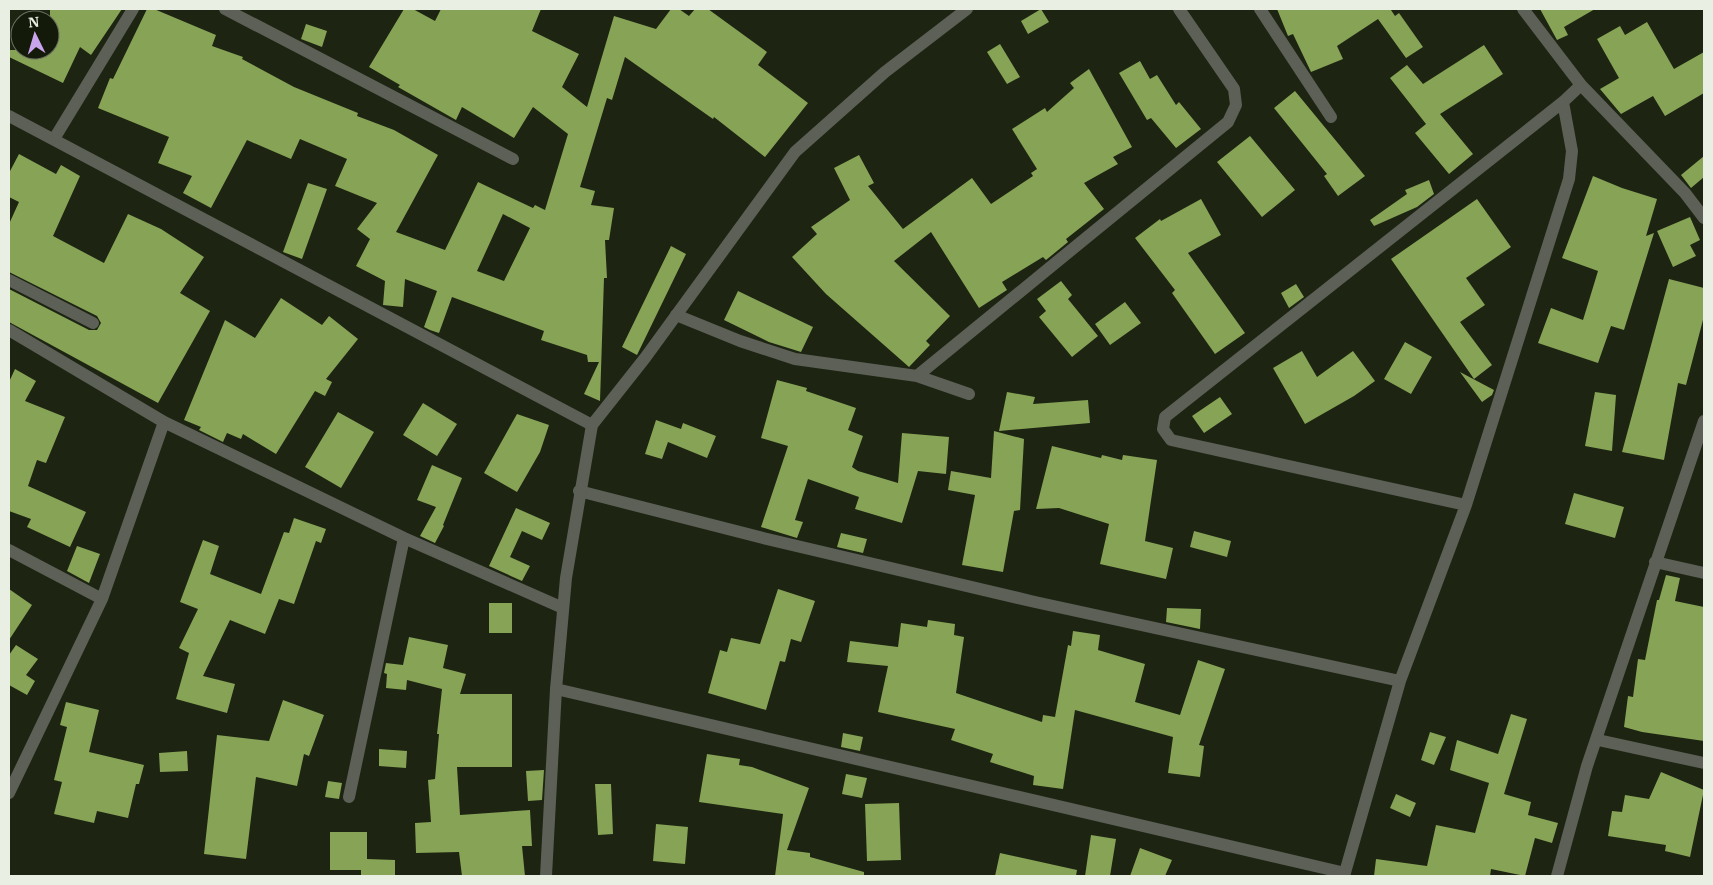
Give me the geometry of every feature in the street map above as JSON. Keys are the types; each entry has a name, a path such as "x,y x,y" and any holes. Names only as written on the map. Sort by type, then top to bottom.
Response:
{"street":[{"path":"54,139 133,9"},
{"path":"225,9 514,159"},
{"path":"546,876 556,689 563,608 579,491 592,425 676,315 795,152 885,72 967,9"},
{"path":"917,376 1228,122 1236,105 1234,88 1179,9"},
{"path":"1260,9 1332,117"},
{"path":"1523,9 1581,85 1685,193 1704,218"},
{"path":"1466,505 1316,474 1171,440 1163,429 1165,417 1563,102 1581,85"},
{"path":"556,689 1345,875 1400,681 1466,505 1569,179 1572,151 1563,102"},
{"path":"9,116 592,425"},
{"path":"9,280 93,324"},
{"path":"676,315 795,359 917,376 969,394"},
{"path":"9,330 164,422 404,538 563,608"},
{"path":"1556,876 1587,766 1598,740 1704,421"},
{"path":"9,792 102,599 164,422"},
{"path":"579,491 763,538 1036,602 1400,681"},
{"path":"349,796 404,538"},
{"path":"9,550 102,599"},
{"path":"1656,562 1704,573"},
{"path":"1598,740 1704,763"}],"building":[{"path":"122,9 91,55 80,47 63,83 15,60 60,60 60,10 50,10"},
{"path":"147,9 154,9 216,35 212,46 243,57 242,59 294,87 358,113 357,116 394,130 438,155 396,232 445,250 478,182 533,208 535,205 545,210 568,134 533,107 514,138 462,107 456,120 398,87 400,85 369,67 404,9 413,9 435,21 441,9 541,9 532,31 579,54 562,87 587,107 614,16 656,29 671,9 679,9 689,16 695,9 708,9 767,52 758,65 808,103 765,157 714,117 713,119 625,57 612,100 607,98 580,187 595,191 591,205 614,208 609,240 605,240 607,278 604,278 600,401 584,394 599,362 588,362 587,355 541,340 544,331 452,297 439,333 430,330 424,327 437,291 405,279 403,307 383,305 385,281 356,266 370,239 357,229 377,203 335,186 347,159 300,139 291,159 247,140 211,208 183,193 192,176 158,163 169,137 98,108 110,78 113,79","holes":["503,214 530,228 504,281 477,271"]},
{"path":"1041,9 1049,22 1028,34 1021,21"},
{"path":"1277,9 1393,9 1391,10 1395,16 1399,13 1423,47 1406,58 1378,19 1337,46 1343,59 1311,72 1293,34 1288,36"},
{"path":"1540,9 1595,9 1564,27 1568,35 1557,40"},
{"path":"1647,22 1674,69 1704,52 1704,93 1665,116 1653,96 1621,114 1600,89 1619,78 1597,39 1620,26 1625,35"},
{"path":"306,24 327,31 322,47 301,39"},
{"path":"1000,44 1020,77 1007,84 987,52"},
{"path":"1484,45 1503,74 1440,114 1473,154 1449,174 1415,133 1426,124 1390,78 1407,65 1423,84"},
{"path":"1140,61 1150,79 1157,75 1176,105 1179,102 1201,129 1176,148 1151,118 1147,120 1119,73"},
{"path":"1089,69 1132,147 1113,157 1118,164 1084,183 1104,209 1066,239 1068,242 1046,260 1043,257 1002,282 1007,290 979,308 931,232 894,261 950,316 926,341 930,345 909,367 826,294 792,257 817,234 811,227 850,200 834,168 859,155 874,183 868,186 903,229 972,178 991,204 1033,176 1031,173 1037,169 1012,129 1045,108 1047,112 1074,88 1070,83"},
{"path":"1295,91 1365,176 1338,196 1324,176 1327,174 1274,108"},
{"path":"1250,136 1295,190 1262,217 1217,162"},
{"path":"19,154 56,174 61,165 80,176 53,236 104,263 128,214 161,229 204,257 180,293 210,311 158,403 9,322 9,289 89,330 97,330 101,323 97,316 9,272 9,224 19,202 9,197 9,173"},
{"path":"1704,156 1704,177 1691,188 1681,175"},
{"path":"1593,176 1657,199 1646,236 1654,233 1624,330 1611,326 1598,363 1538,343 1551,308 1583,320 1598,271 1562,258"},
{"path":"1429,180 1434,194 1417,207 1374,226 1370,220 1407,194 1405,190"},
{"path":"308,183 327,189 302,259 283,252"},
{"path":"1201,199 1221,235 1188,253 1245,333 1215,354 1172,293 1175,290 1135,238 1160,219 1161,221"},
{"path":"1477,199 1511,247 1466,278 1485,305 1460,322 1492,365 1474,379 1391,259"},
{"path":"1690,217 1700,240 1690,245 1696,256 1673,267 1657,231"},
{"path":"671,246 686,254 637,355 622,347"},
{"path":"1669,279 1704,288 1704,316 1686,385 1678,383 1664,460 1622,452"},
{"path":"1061,281 1072,295 1068,299 1098,336 1072,357 1039,317 1046,311 1037,299"},
{"path":"1296,284 1304,297 1289,308 1281,293"},
{"path":"738,291 813,327 801,352 769,342 724,320"},
{"path":"281,298 322,325 329,316 358,339 326,379 332,382 325,396 315,391 276,454 243,434 241,439 227,433 223,442 199,430 201,427 184,420 225,320 255,338"},
{"path":"1125,302 1141,323 1110,345 1095,324"},
{"path":"1405,342 1432,357 1411,394 1384,379"},
{"path":"1302,351 1317,377 1353,351 1375,381 1354,396 1305,424 1273,368"},
{"path":"15,369 36,381 25,401 65,417 46,463 37,460 28,486 86,512 70,547 27,527 31,519 9,511 9,382"},
{"path":"1460,372 1494,390 1492,395 1482,402"},
{"path":"777,380 807,388 806,391 856,408 848,430 863,436 852,467 858,471 898,483 902,433 949,437 946,474 918,471 902,523 855,509 859,497 808,479 795,520 803,522 797,538 761,527 788,446 761,438"},
{"path":"1007,392 1035,397 1033,404 1088,400 1090,423 999,431"},
{"path":"1595,392 1616,395 1612,451 1585,446"},
{"path":"1220,397 1232,414 1204,433 1192,416"},
{"path":"423,403 457,424 437,456 403,435"},
{"path":"338,412 374,432 341,488 305,467"},
{"path":"517,414 549,425 540,452 517,492 484,473"},
{"path":"656,420 681,429 683,423 716,436 707,458 668,442 662,459 645,454"},
{"path":"994,431 1024,439 1020,510 1014,511 1003,572 962,565 975,495 948,490 951,471 991,478"},
{"path":"1052,446 1101,458 1102,455 1122,460 1123,455 1157,460 1145,541 1173,548 1166,579 1100,564 1109,524 1059,508 1036,509"},
{"path":"432,465 462,478 444,526 435,543 420,536 436,507 417,500"},
{"path":"1574,493 1624,507 1615,538 1565,524"},
{"path":"516,508 550,523 542,540 522,531 510,557 530,566 522,581 489,566"},
{"path":"294,518 326,529 321,543 316,541 294,604 279,599 265,634 230,620 203,676 235,684 227,713 176,699 189,653 179,648 198,609 180,602 203,540 219,546 210,574 261,594 284,532 289,533"},
{"path":"1194,531 1231,541 1227,557 1190,547"},
{"path":"841,533 867,539 863,553 837,547"},
{"path":"77,546 100,554 89,583 67,571"},
{"path":"1666,575 1680,578 1675,601 1704,607 1704,741 1642,732 1624,727 1628,696 1633,697 1638,659 1645,660 1657,600 1659,600"},
{"path":"9,589 32,605 9,640"},
{"path":"778,589 815,601 801,642 791,639 785,662 780,661 766,710 708,693 720,650 727,652 731,638 760,644"},
{"path":"489,603 512,603 512,633 489,633"},
{"path":"1167,608 1201,609 1200,629 1166,622"},
{"path":"928,620 955,624 954,635 964,637 956,693 1042,722 1043,715 1055,717 1068,645 1071,646 1073,631 1100,635 1098,650 1145,664 1135,702 1180,715 1198,660 1225,669 1199,745 1204,746 1200,777 1168,773 1173,737 1075,710 1063,789 1033,785 1034,776 990,762 993,754 951,740 955,729 878,712 888,666 847,662 850,641 898,647 901,623 927,627"},
{"path":"409,637 448,645 443,668 466,674 460,694 512,694 512,767 457,767 460,815 530,810 532,846 522,846 525,876 462,876 459,852 416,853 415,823 431,822 428,780 435,779 442,689 407,680 406,690 386,688 387,674 384,673 386,663 403,665"},
{"path":"16,645 38,659 26,675 35,681 27,695 9,685 9,655"},
{"path":"283,700 324,715 309,756 304,754 297,786 256,777 246,859 204,854 217,735 269,741"},
{"path":"66,702 99,710 89,752 144,765 139,784 136,784 128,818 97,811 94,823 54,814 62,782 54,780 67,727 60,725"},
{"path":"1511,714 1527,719 1504,794 1531,802 1528,815 1558,823 1552,843 1535,838 1525,876 1491,869 1490,876 1374,876 1376,859 1427,866 1436,825 1475,833 1489,783 1450,770 1457,740 1498,754"},
{"path":"1430,732 1446,737 1434,765 1421,760"},
{"path":"843,733 863,737 860,751 841,747"},
{"path":"379,749 407,751 406,768 379,766"},
{"path":"187,751 188,771 160,772 159,753"},
{"path":"707,754 740,759 739,765 752,767 809,788 787,850 810,853 810,857 864,872 864,876 775,876 783,814 699,802"},
{"path":"544,770 542,800 528,801 526,771"},
{"path":"1661,772 1704,790 1690,857 1665,851 1666,845 1608,836 1612,811 1622,812 1625,795 1649,799"},
{"path":"846,774 867,778 862,798 842,794"},
{"path":"328,781 342,783 339,799 325,797"},
{"path":"595,784 611,784 613,834 598,835"},
{"path":"1396,794 1416,803 1410,817 1390,808"},
{"path":"899,803 901,860 867,861 865,804"},
{"path":"656,824 688,827 685,864 653,861"},
{"path":"330,832 367,832 367,859 395,860 395,876 361,876 361,870 330,870"},
{"path":"1091,835 1116,839 1110,876 1085,876"},
{"path":"1140,848 1172,860 1165,876 1130,876"},
{"path":"1000,853 1077,870 1076,876 995,876"}]}
